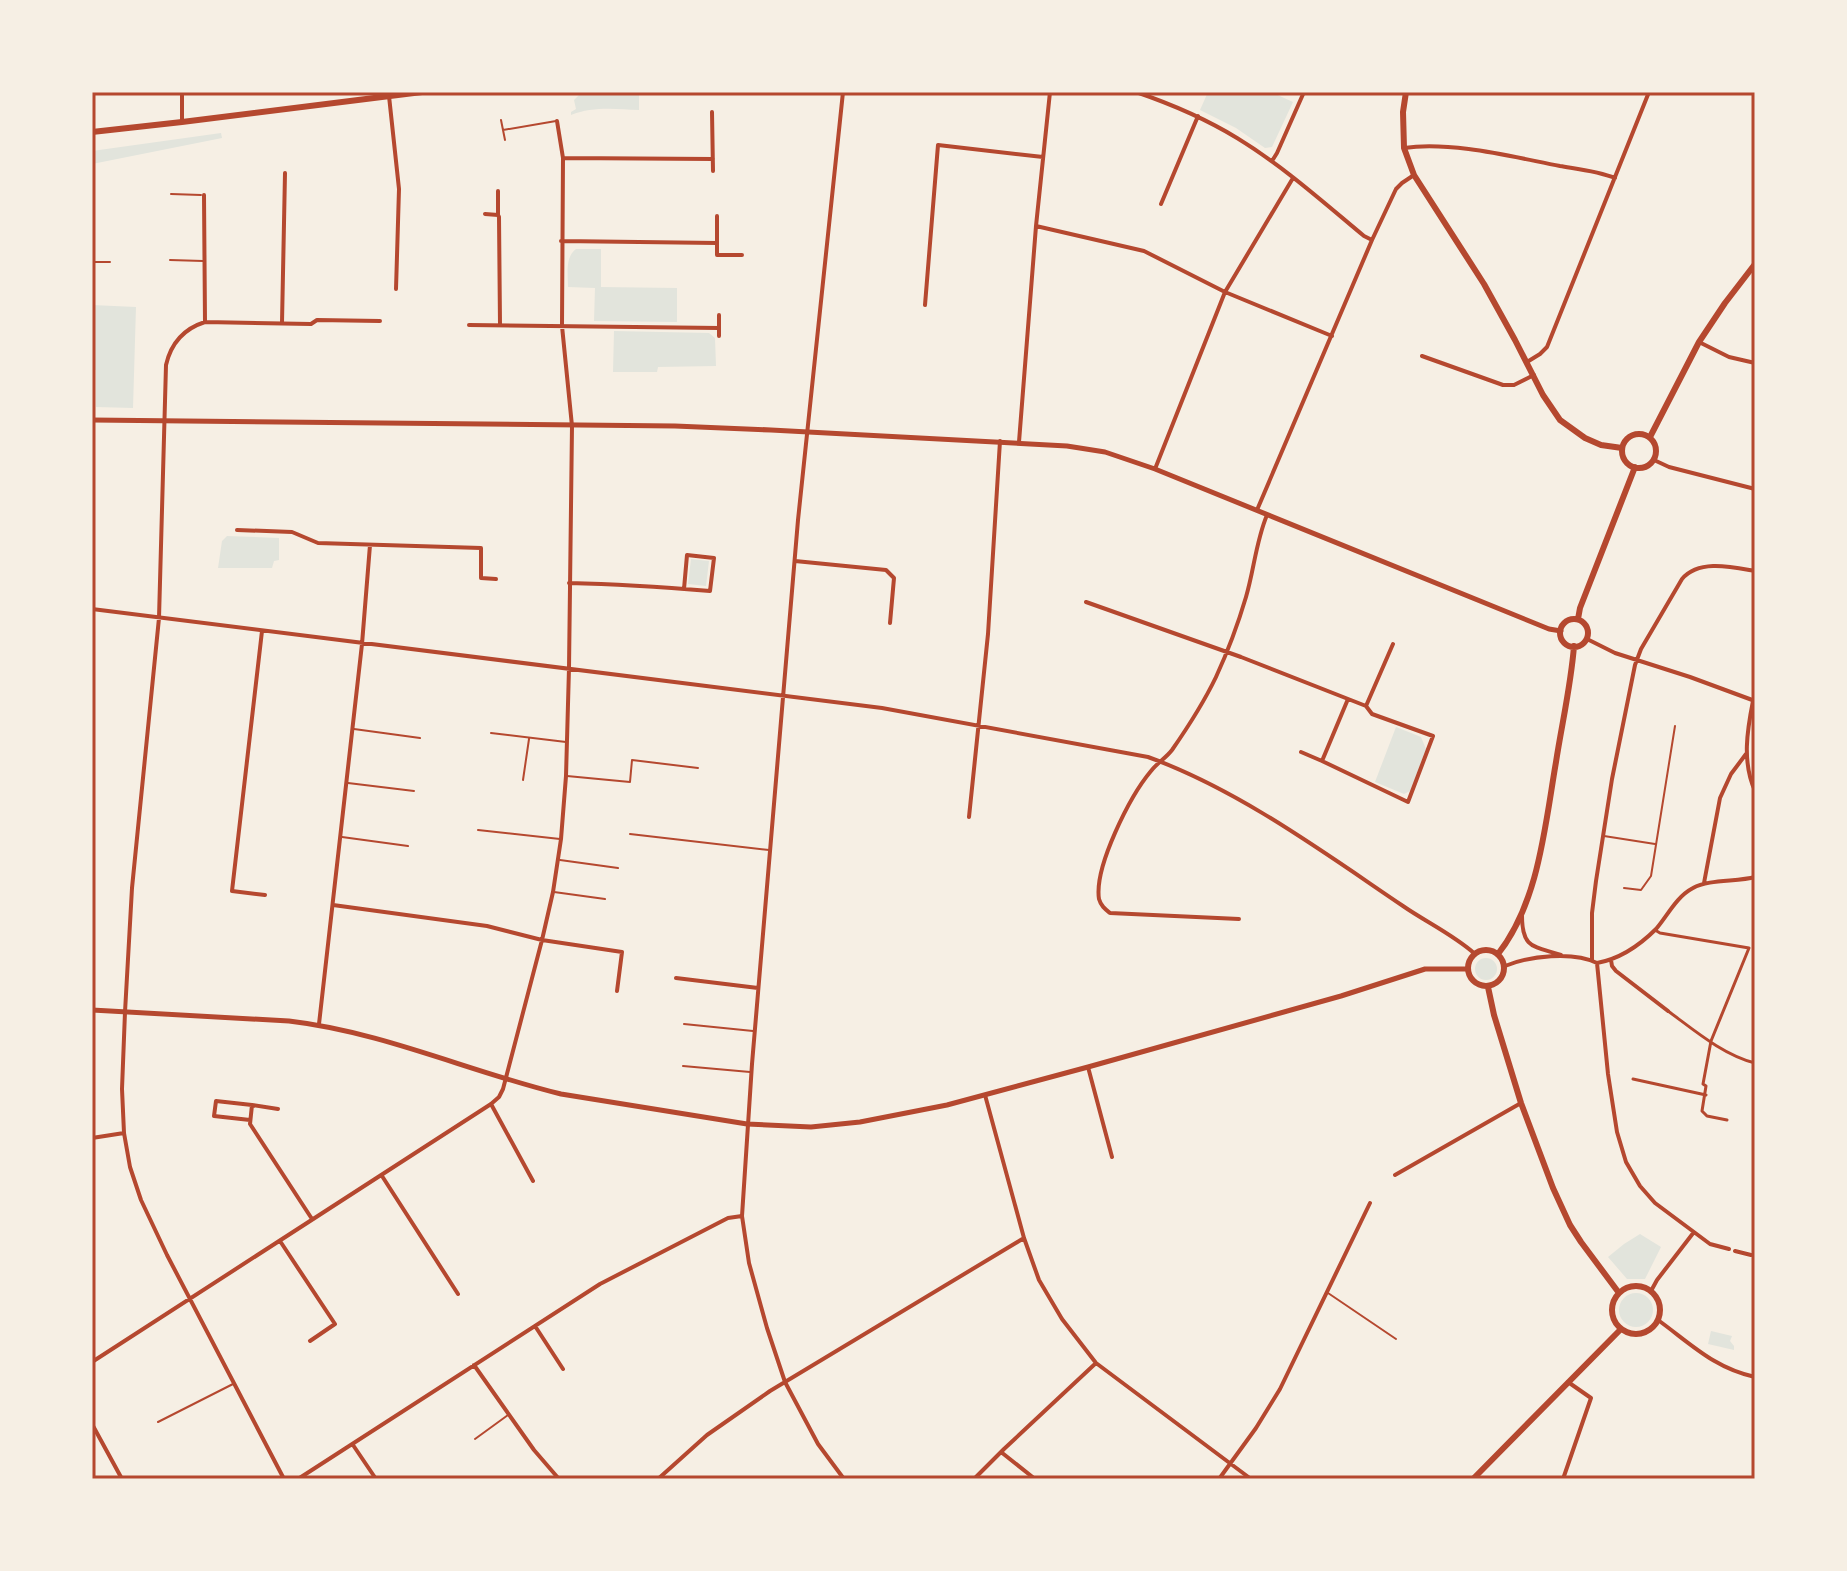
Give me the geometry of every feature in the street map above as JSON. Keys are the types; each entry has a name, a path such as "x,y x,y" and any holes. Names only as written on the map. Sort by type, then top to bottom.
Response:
{"main road":[{"path":"92,132 422,92"},
{"path":"1406,92 1404,148 1414,175 1484,284 1553,412 1585,438 1601,445 1622,448"},
{"path":"1650,437 1699,342 1755,264"},
{"path":"1632,435 1650,437 1656,450 1654,460 1647,466 1635,467 1624,460 1622,448 1632,435"},
{"path":"1578,619 1635,467"},
{"path":"1578,619 1587,627 1587,639 1574,646 1564,642 1561,631 1565,623 1578,619"},
{"path":"1498,954 1522,915 1539,856 1574,646"},
{"path":"1487,950 1498,954 1505,966 1503,978 1488,987 1473,981 1468,969 1475,954 1487,950"},
{"path":"1488,987 1494,1015 1542,1163 1570,1225 1619,1293"},
{"path":"1631,1286 1645,1287 1651,1291 1660,1304 1658,1320 1653,1327 1638,1334 1621,1329 1612,1312 1612,1305 1619,1293 1631,1286"},
{"path":"1473,1479 1621,1329"}],"street":[{"path":"182,92 182,122"},
{"path":"843,92 795,561 751,1072 742,1216 749,1263 785,1382 818,1444 844,1479"},
{"path":"1019,442 1050,92"},
{"path":"1136,92 1198,116 1238,138 1372,240"},
{"path":"1272,161 1304,92"},
{"path":"1527,362 1547,347 1649,92"},
{"path":"389,96 399,189 396,289"},
{"path":"712,112 713,171"},
{"path":"1161,204 1198,116"},
{"path":"92,1362 491,1104 499,1097 507,1079 553,892 566,776 572,426 562,326 563,158 557,121"},
{"path":"925,305 938,145 1043,157"},
{"path":"1404,148 1455,148 1615,178"},
{"path":"563,158 713,159"},
{"path":"282,323 285,173"},
{"path":"1257,510 1372,240 1396,189 1414,175"},
{"path":"1155,469 1225,292 1293,178"},
{"path":"498,191 500,325"},
{"path":"204,195 205,322"},
{"path":"485,214 498,215"},
{"path":"717,216 717,255 742,255"},
{"path":"1036,226 1144,251 1225,292 1332,336"},
{"path":"561,241 717,243"},
{"path":"719,315 719,336"},
{"path":"284,1479 141,1200 130,1167 124,1133 122,1089 132,888 159,618 166,365 174,343 183,332 205,322 311,324 317,320 380,321"},
{"path":"469,325 719,328"},
{"path":"1699,342 1729,357 1755,363"},
{"path":"1422,356 1503,385 1514,385 1534,375"},
{"path":"92,420 675,426 1019,442 1086,448 1155,469 1534,624 1561,631"},
{"path":"969,817 988,634 1000,441"},
{"path":"1654,460 1669,467 1755,489"},
{"path":"1239,919 1110,913 1099,898 1102,867 1108,849 1136,795 1151,771 1170,752 1204,700 1227,653 1246,597 1267,515"},
{"path":"237,530 292,532 318,543 481,548 481,578 496,579"},
{"path":"319,1024 353,729 370,545"},
{"path":"569,583 710,591 714,558 687,555 684,589"},
{"path":"795,561 886,570 894,578 890,623"},
{"path":"1729,1249 1710,1244 1655,1203 1640,1186 1626,1162 1617,1132 1608,1074 1594,962 1592,913 1612,779 1641,649 1689,571 1714,566 1755,571"},
{"path":"1086,602 1348,699 1366,706 1372,714 1433,736 1408,802 1301,752"},
{"path":"92,609 882,708 1148,757 1221,790 1276,823 1475,954"},
{"path":"262,630 232,891 265,895"},
{"path":"1587,639 1615,653 1754,701 1746,754 1749,779 1755,791"},
{"path":"1366,706 1393,644"},
{"path":"1322,761 1348,699"},
{"path":"1704,884 1720,798 1731,774 1746,754"},
{"path":"1522,915 1522,931 1534,946 1594,962 1611,960 1655,930 1673,905 1689,890 1704,884 1755,877"},
{"path":"333,905 487,926 542,940 622,952 617,991"},
{"path":"1655,930 1749,948 1711,1041 1703,1084 1706,1095 1702,1111 1707,1116 1727,1120"},
{"path":"1505,966 1525,959 1567,957"},
{"path":"1611,960 1616,971 1668,1011 1741,1059 1755,1063"},
{"path":"92,1010 319,1024 419,1050 561,1094 747,1124 811,1127 860,1122 947,1105 1337,998 1425,969 1468,969"},
{"path":"676,978 758,988"},
{"path":"1088,1067 1112,1157"},
{"path":"1633,1079 1706,1095"},
{"path":"985,1095 1024,1238 1039,1280 1062,1319 1096,1363 1251,1479"},
{"path":"250,1120 214,1116 216,1101 278,1109"},
{"path":"1395,1175 1521,1103"},
{"path":"491,1104 533,1181"},
{"path":"252,1105 250,1124 312,1219"},
{"path":"92,1138 124,1133"},
{"path":"382,1176 458,1294"},
{"path":"1219,1479 1280,1389 1370,1203"},
{"path":"298,1479 600,1284 728,1218 742,1216"},
{"path":"1651,1291 1694,1232"},
{"path":"658,1479 707,1435 785,1382 1024,1238"},
{"path":"280,1241 335,1324 310,1341"},
{"path":"1735,1251 1751,1255"},
{"path":"1658,1320 1715,1363 1730,1371 1755,1377"},
{"path":"535,1326 563,1369"},
{"path":"974,1479 1096,1363"},
{"path":"474,1365 534,1450 559,1479"},
{"path":"1563,1479 1591,1398 1568,1382"},
{"path":"92,1424 122,1479"},
{"path":"352,1444 376,1479"},
{"path":"1001,1452 1035,1479"}],"lane":[{"path":"501,120 505,140"},
{"path":"503,130 557,121"},
{"path":"171,194 204,195 204,186"},
{"path":"170,260 204,261"},
{"path":"92,262 110,262"},
{"path":"1624,888 1641,890 1651,876 1675,726"},
{"path":"353,729 420,738"},
{"path":"491,733 567,743"},
{"path":"523,780 529,738"},
{"path":"566,776 630,782 632,760 698,768"},
{"path":"346,783 414,791"},
{"path":"478,830 561,839"},
{"path":"630,834 770,850"},
{"path":"1604,836 1657,844"},
{"path":"340,837 408,846"},
{"path":"558,860 618,868"},
{"path":"553,892 605,899"},
{"path":"684,1024 755,1032"},
{"path":"683,1066 751,1072"},
{"path":"1327,1292 1396,1339"},
{"path":"158,1422 234,1383"},
{"path":"475,1439 509,1414"}],"shaded area":[{"path":"639,92 639,110 596,109 571,115 576,109 574,100 579,95"},
{"path":"1208,92 1271,92 1293,102 1272,147 1265,148 1236,128 1200,110"},
{"path":"221,133 222,138 92,164 92,151"},
{"path":"576,249 601,249 601,287 677,288 677,322 594,321 595,288 568,287 569,261"},
{"path":"92,305 136,307 133,408 96,407 96,370 92,369"},
{"path":"614,331 709,333 715,338 716,366 658,367 657,372 613,372"},
{"path":"227,536 279,538 279,560 274,561 272,568 218,568 222,541"},
{"path":"691,559 709,561 706,586 688,584"},
{"path":"1396,727 1421,737 1426,749 1410,791 1404,794 1375,782"},
{"path":"1486,958 1494,961 1497,969 1494,977 1486,980 1478,977 1475,969 1478,961"},
{"path":"1640,1234 1661,1247 1645,1279 1627,1279 1608,1257"},
{"path":"1636,1293 1648,1298 1653,1310 1648,1322 1636,1327 1624,1322 1619,1310 1624,1298"},
{"path":"1711,1331 1732,1336 1730,1341 1734,1350 1708,1344"}]}
